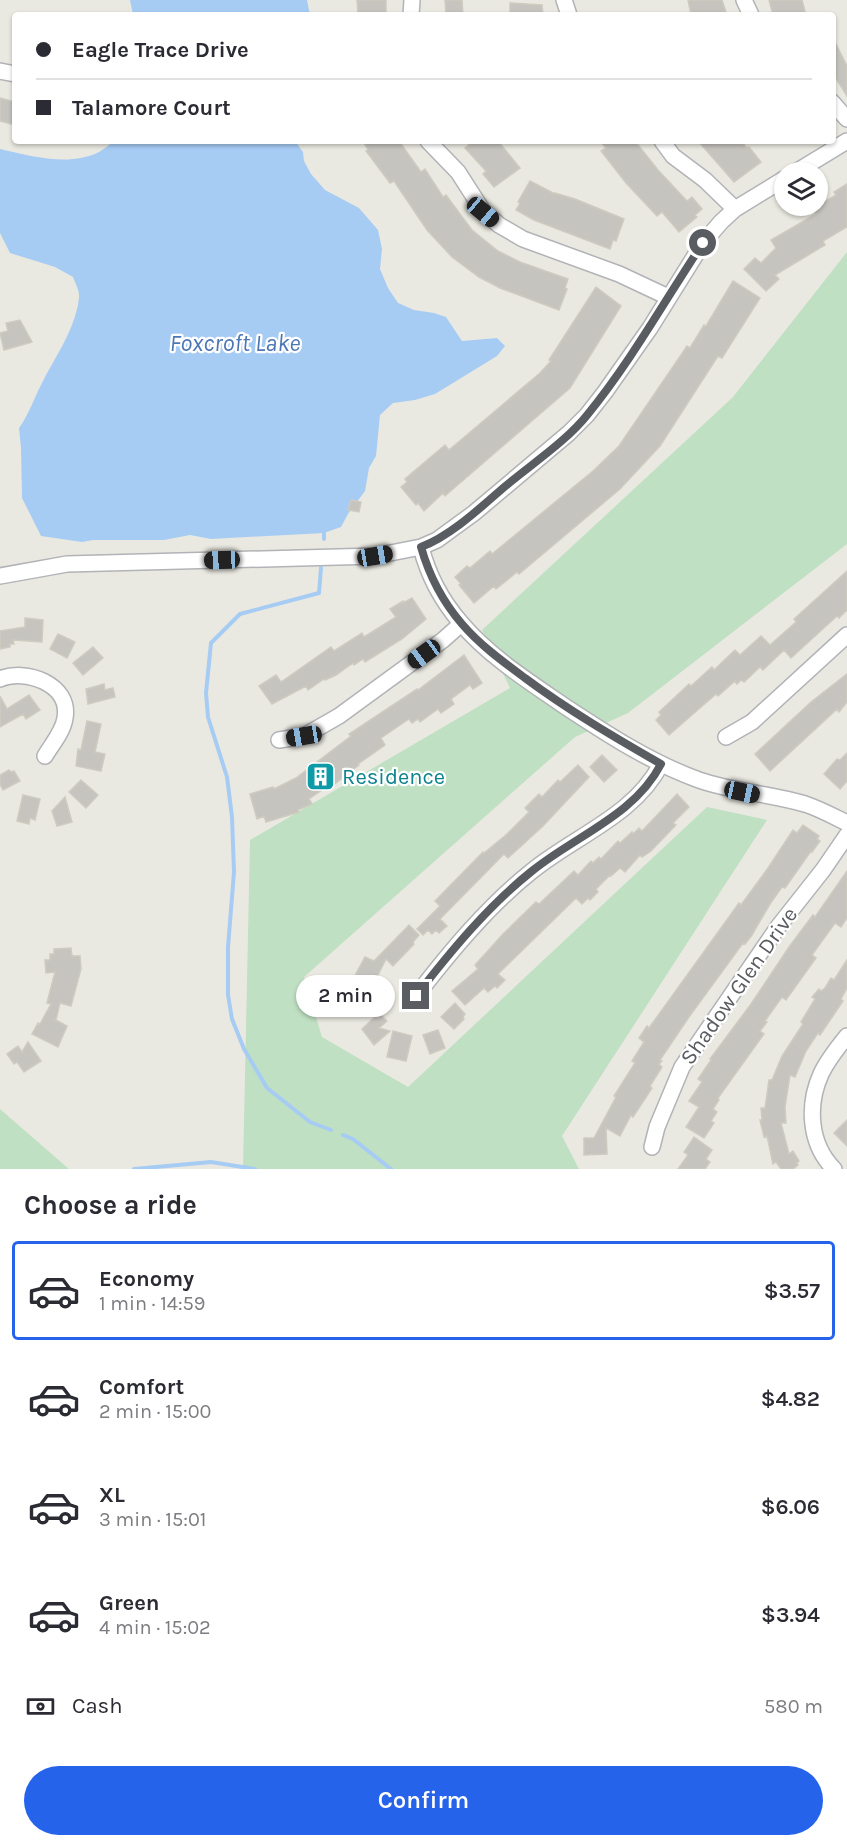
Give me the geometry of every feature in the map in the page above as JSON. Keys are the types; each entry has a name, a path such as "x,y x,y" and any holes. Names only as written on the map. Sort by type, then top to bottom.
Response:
{"street":[{"path":"836,107 847,119"},
{"path":"812,162 847,141"},
{"path":"431,144 458,172 483,212 499,225 523,239 619,274 668,297"},
{"path":"664,144 673,156 705,180 735,208"},
{"path":"0,576 67,564 375,556 421,547 436,540 474,513 569,434 587,415 650,328 703,243 735,208 774,185"},
{"path":"421,547 424,560 442,597 461,624 494,655 604,732 661,764 697,779 727,789 805,804 847,823"},
{"path":"279,740 304,736 339,716 461,624"},
{"path":"726,737 752,722 847,635"},
{"path":"0,680 9,675 35,677 49,684 59,694 65,705 65,718 60,733 45,756"},
{"path":"416,996 443,960 503,897 530,872 632,802 653,779 661,764"},
{"name":"Shadow Glen Drive","path":"652,1147 657,1127 682,1067 778,927 824,870 847,835"},
{"path":"834,1169 825,1160 816,1141 812,1117 814,1094 822,1072 847,1035"}],"green space":[{"path":"847,252 847,544 628,713 575,737 304,977 322,1037 408,1087 707,807 767,820 562,1136 579,1169 243,1169 250,840 510,688 482,630 733,397"},
{"path":"0,1109 69,1169 0,1169"}],"water":[{"path":"130,0 307,0 309,12 132,12"},
{"name":"Foxcroft Lake","path":"110,144 297,144 303,152 304,161 311,174 325,190 359,208 378,230 382,249 380,269 388,288 398,303 414,310 446,317 462,341 497,338 505,346 497,356 435,394 393,403 380,415 376,456 369,468 365,491 341,527 324,533 211,539 190,535 164,540 82,542 41,536 22,498 19,428 74,321 79,295 73,277 55,267 10,253 0,233 0,149 50,159 75,159 99,152"}],"building":[{"path":"357,0 386,0 386,12 358,12"},
{"path":"445,0 462,0 463,12 446,12"},
{"path":"688,0 722,0 726,12 690,12"},
{"path":"769,0 802,0 805,12 772,12"},
{"path":"510,3 542,5 543,12 510,12"},
{"path":"836,44 847,66 847,96 836,78"},
{"path":"0,98 12,101 12,124 0,121"},
{"path":"365,144 401,144 421,172 425,169 443,197 446,195 472,230 498,251 520,262 568,279 565,288 567,289 559,310 500,288 479,277 452,257 427,230 394,181 390,183 366,151 368,150"},
{"path":"470,144 500,144 520,168 494,187 483,174 486,171 465,148"},
{"path":"603,144 637,144 687,201 692,197 702,209 695,215 697,217 679,232 662,212 657,216 626,183 601,151 606,148"},
{"path":"701,144 744,144 747,148 749,147 761,162 734,182"},
{"path":"530,181 555,194 575,199 624,219 616,241 613,240 610,249 534,220 516,210"},
{"path":"847,184 847,227 823,241 825,245 775,275 779,279 766,291 744,269 755,258 761,263 776,248 771,240 813,216 828,216 828,200 836,195 834,192"},
{"path":"733,281 760,298 722,358 718,356 660,446 620,489 519,574 517,572 496,589 494,586 474,603 455,577 490,551 492,554 593,471 619,446 687,346 690,348 704,325 706,326"},
{"path":"596,287 621,306 570,388 445,496 443,493 424,511 418,503 416,505 401,487 407,482 405,479 445,445 449,450 540,373 551,361 549,360"},
{"path":"20,320 32,342 4,350 0,333 8,331 6,323"},
{"path":"351,500 361,502 359,512 348,510"},
{"path":"847,571 847,610 839,618 837,616 791,658 784,650 763,670 760,667 744,682 741,680 737,684 735,681 718,696 716,694 669,735 656,720 661,715 659,712 689,684 691,686 712,667 714,670 735,650 740,655 761,636 770,645 796,622 794,619"},
{"path":"412,598 426,619 402,639 365,662 363,659 354,665 353,663 308,690 306,686 272,704 259,686 276,675 281,682 331,647 334,651 362,633 364,637 396,617 390,609"},
{"path":"25,618 43,620 42,642 13,640 14,644 10,644 10,647 0,649 0,631 25,627"},
{"path":"58,634 75,642 67,658 50,649"},
{"path":"93,647 103,658 83,675 73,663"},
{"path":"464,655 482,683 473,689 470,685 451,699 454,704 441,713 438,709 420,722 418,719 412,723 409,719 381,738 385,745 327,790 325,788 309,799 312,804 298,810 299,812 266,822 264,816 257,819 250,794 273,787 274,789 296,778 351,736 349,734 418,690"},
{"path":"847,674 847,702 839,712 837,709 770,771 755,754 811,702"},
{"path":"104,684 105,690 113,688 115,697 88,704 86,689"},
{"path":"29,695 40,710 26,719 23,714 0,727 0,696 7,709"},
{"path":"87,721 101,724 95,752 105,754 101,771 76,766 78,749 81,750"},
{"path":"847,753 847,781 840,789 824,774 837,759 840,760"},
{"path":"602,755 617,770 604,782 590,767"},
{"path":"578,765 589,777 543,826 508,858 504,854 440,919 447,926 439,933 436,930 432,934 428,930 423,935 417,929 440,906 435,901 483,852 507,834 529,812 525,808 539,794 542,797 558,780 560,782"},
{"path":"9,770 14,771 20,781 3,790 0,775"},
{"path":"81,780 98,795 86,808 69,792"},
{"path":"677,794 689,807 673,823 676,825 651,851 642,857 640,855 625,872 620,868 610,875 596,889 598,892 590,900 588,898 582,904 576,898 498,974 505,980 497,988 495,986 488,992 484,988 465,1005 452,991 478,969 475,965 503,934 536,902 539,904 574,871 578,875 591,861 593,863 599,857 601,859 618,841 620,843 639,828 642,831"},
{"path":"23,795 40,799 35,820 30,818 29,824 17,821"},
{"path":"65,797 72,822 57,826 52,811"},
{"path":"803,825 819,836 817,839 820,841 785,888 782,887 752,935 745,944 743,943 689,1017 660,1060 662,1061 659,1064 662,1067 650,1086 652,1088 633,1117 631,1115 620,1136 606,1128 607,1154 584,1155 584,1138 594,1138 616,1097 614,1096 635,1063 632,1061 644,1042 639,1038 647,1026 649,1028 739,903 741,905 793,830 797,833"},
{"path":"847,871 847,918 841,927 835,923 812,955 816,958 786,1000 782,997 765,1021 767,1022 760,1031 764,1034 718,1098 713,1109 717,1112 711,1121 714,1123 704,1138 686,1127 699,1107 689,1101 702,1082 698,1079 789,947 813,915 815,917"},
{"path":"409,925 419,935 413,942 414,944 393,966 386,959 369,993 366,992 364,1000 345,996 349,981 352,981 365,957 374,961"},
{"path":"71,948 72,956 80,956 81,969 71,1006 60,1003 56,1020 67,1026 58,1047 32,1034 51,1004 47,1003 55,972 46,973 45,960 50,960 50,954 54,954 54,949"},
{"path":"847,960 847,988 841,999 843,1001 806,1051 795,1077 790,1075 785,1107 786,1123 781,1123 789,1154 793,1151 799,1161 793,1169 781,1169 776,1162 773,1164 767,1136 764,1137 760,1120 762,1120 761,1108 765,1108 769,1080 772,1080 782,1056 803,1024 801,1022 815,999 812,997 819,989 821,991 825,988 831,978 834,980"},
{"path":"455,1003 465,1014 464,1019 454,1029 441,1017"},
{"path":"379,1013 387,1021 379,1028 390,1031 374,1045 362,1029"},
{"path":"438,1030 445,1048 430,1054 423,1035"},
{"path":"393,1031 412,1036 406,1061 387,1057"},
{"path":"28,1042 41,1061 24,1072 7,1054 18,1046 22,1052"},
{"path":"847,1120 847,1146 834,1133"},
{"path":"694,1137 712,1150 706,1159 710,1162 705,1169 678,1169 688,1155 684,1152"}],"waterway":[{"path":"324,533 324,539"},
{"path":"321,568 319,593 240,614 211,643 206,693 208,717 227,777 232,817 234,872 228,947 228,995 232,1019 244,1049 267,1088 310,1122 331,1130"},
{"path":"343,1135 353,1139 391,1169"},
{"path":"134,1169 211,1162 255,1169"}],"place":[{"name":"Residence","path":"321,777"}],"route":[{"path":"416,996 443,960 503,897 530,872 632,802 653,779 661,764 604,732 494,655 461,624 442,597 424,560 421,547 436,540 474,513 569,434 587,415 650,328 703,243"}]}
